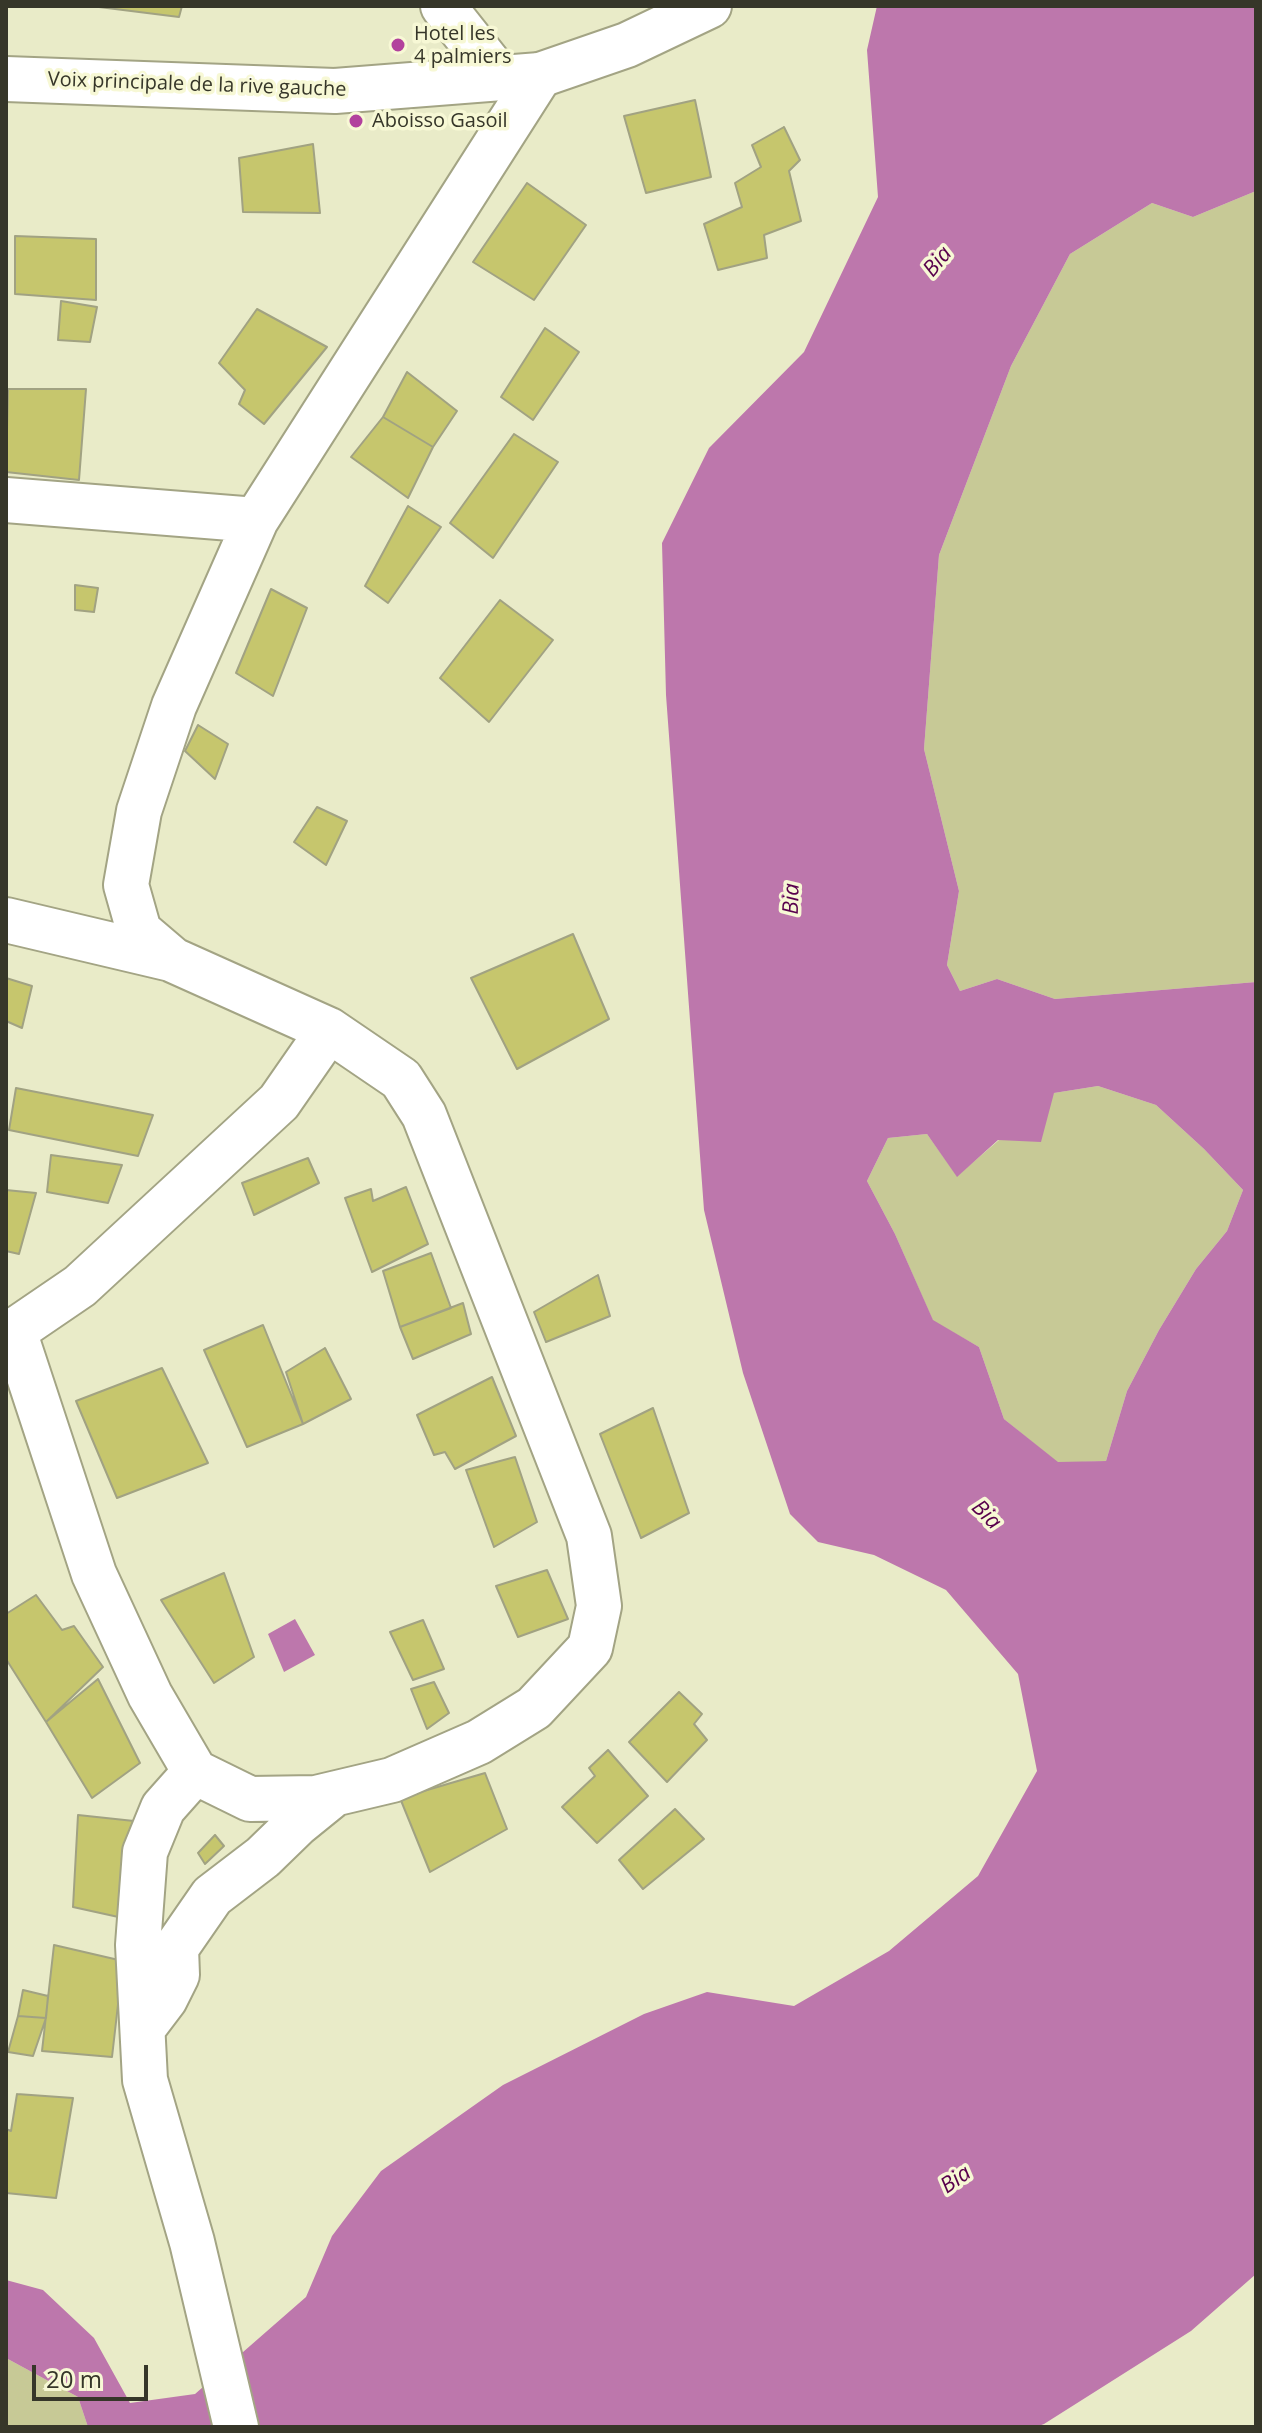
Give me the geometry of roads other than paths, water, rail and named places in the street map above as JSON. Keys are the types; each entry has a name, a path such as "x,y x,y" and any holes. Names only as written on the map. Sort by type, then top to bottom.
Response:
{"street":[{"path":"173,960 139,931 126,885 139,811 174,706 256,520 520,76 443,6"},
{"name":"Voix principale de la rive gauche","path":"6,79 335,91 520,76 627,45 709,6"},
{"path":"6,500 256,520"},
{"path":"6,920 173,960 329,1030 401,1079 424,1115 589,1536 599,1606 590,1648 534,1708 479,1742 392,1780 316,1798 250,1799 195,1772 150,1695 94,1574 10,1330 80,1286 279,1102 329,1030"},
{"path":"195,1772 163,1808 145,1852 138,1945 145,2080 192,2242 236,2427"},
{"path":"143,2028 165,1999 177,1975 176,1948 212,1896 263,1857 334,1794"}],"water":[{"name":"Bia","path":"877,6 1256,6 1256,191 1193,217 1152,203 1070,254 1011,366 939,555 924,749 959,891 947,965 960,991 997,979 1055,999 1256,982 1256,2274 1191,2331 1036,2427 88,2427 78,2397 6,2358 6,2280 43,2290 94,2338 130,2403 195,2394 306,2297 332,2236 381,2171 503,2085 644,2014 707,1992 794,2006 889,1951 978,1876 1037,1771 1018,1674 946,1590 874,1555 818,1542 790,1514 743,1373 704,1210 666,695 662,543 709,448 804,352 878,197 867,50","holes":["1098,1086 1156,1105 1243,1190 1227,1231 1196,1269 1127,1391 1106,1461 1058,1462 1004,1419 979,1347 933,1320 895,1234 867,1181 888,1138 927,1134 957,1177 998,1140 1041,1142 1054,1093"]},
{"path":"295,1619 315,1655 284,1672 268,1634"}],"place":[{"name":"Hotel les 4 palmiers","path":"398,45"},
{"name":"Aboisso Gasoil","path":"356,121"}]}
